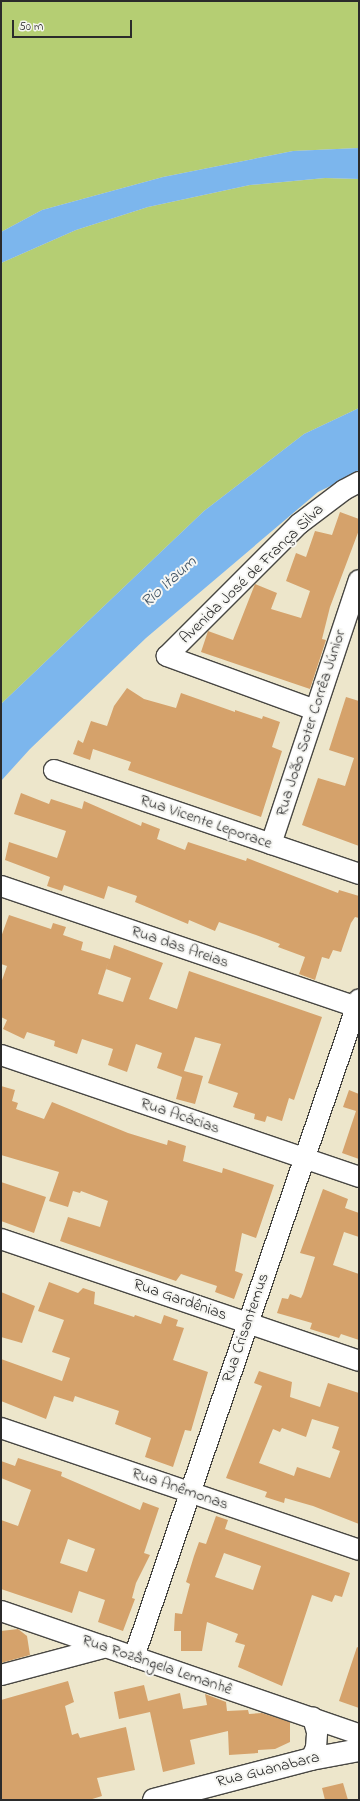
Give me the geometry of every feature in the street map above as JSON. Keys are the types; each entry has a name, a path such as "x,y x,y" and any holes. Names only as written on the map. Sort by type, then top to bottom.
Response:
{"main road":[{"name":"Rua Guanabara","path":"154,1800 311,1759 359,1750"}],"street":[{"name":"Avenida José de França Silva","path":"315,710 166,656 299,524 344,490 359,482"},
{"name":"Rua João Soter Corrêa Júnior","path":"271,844 359,580"},
{"name":"Rua Vicente Leporace","path":"54,770 359,874"},
{"name":"Rua das Areias","path":"1,886 358,1005"},
{"name":"Rua Crisantemus","path":"134,1656 358,1005"},
{"name":"Rua Acácias","path":"1,1055 359,1177"},
{"name":"Rua Gardênias","path":"1,1239 359,1361"},
{"name":"Rua Anêmonas","path":"1,1428 359,1550"},
{"name":"Rua Rozângela Lemanhê","path":"1,1611 359,1734"},
{"path":"1,1675 106,1647"},
{"path":"311,1759 316,1748 317,1732 313,1718"}],"green space":[{"path":"1,1 359,1 359,148 293,151 163,177 42,210 1,232"},
{"path":"325,178 359,179 359,408 304,434 204,511 1,704 1,263 76,230 148,207 250,185"}],"water":[{"path":"359,148 359,179 325,178 250,185 148,207 76,230 1,263 1,232 42,210 163,177 293,151"},
{"name":"Rio Itaum","path":"359,408 359,472 318,492 146,638 30,749 1,781 1,704 204,511 304,434"}],"building":[{"path":"340,512 359,519 359,530 330,607 322,639 326,640 310,689 201,652 208,631 233,640 255,584 277,593 271,609 301,618 310,591 286,581 296,553 306,557 315,531 332,535"},
{"path":"127,688 144,699 176,708 181,693 235,712 235,710 262,719 263,716 280,722 272,747 282,751 261,817 128,770 131,762 93,749 90,760 73,754 78,740 83,743 91,721 107,726 114,706"},
{"path":"346,697 359,701 359,846 302,825 318,778 345,786 354,758 329,750"},
{"path":"21,793 49,804 51,799 82,809 84,801 141,826 142,822 160,829 157,839 185,850 188,842 246,861 247,858 338,893 339,890 359,896 359,918 355,917 351,923 341,952 333,950 329,959 322,957 315,980 299,974 305,957 278,947 280,944 219,922 215,931 189,920 188,924 135,902 137,896 108,886 104,899 64,885 62,891 47,886 50,877 5,860 9,842 57,858 66,831 14,814"},
{"path":"9,915 51,929 53,923 66,927 63,935 83,942 81,950 110,959 114,945 163,963 149,999 177,1009 189,971 322,1017 294,1100 289,1098 282,1121 267,1116 265,1122 254,1119 255,1114 233,1107 238,1093 208,1083 221,1044 195,1037 184,1071 203,1076 195,1104 176,1099 182,1077 157,1068 162,1053 136,1044 127,1072 108,1065 113,1049 82,1039 77,1054 54,1046 55,1041 27,1032 24,1039 3,1029 7,1020 1,1017 1,983 7,966 1,964 1,937","holes":["106,969 131,978 123,1002 98,994"]},
{"path":"1,1086 15,1090 12,1101 18,1103 16,1109 44,1119 52,1102 128,1133 167,1145 168,1140 186,1146 183,1161 222,1173 223,1168 274,1185 256,1238 242,1233 235,1271 243,1274 234,1299 215,1292 217,1286 181,1274 176,1281 60,1241 68,1217 100,1227 108,1201 81,1191 80,1193 73,1191 68,1207 49,1201 59,1172 1,1155"},
{"path":"349,1090 359,1094 359,1159 342,1153 356,1111 343,1107"},
{"path":"1,1182 46,1197 34,1233 1,1221"},
{"path":"323,1189 348,1199 345,1208 359,1213 359,1237 344,1232 333,1265 359,1274 359,1340 341,1334 339,1338 310,1329 312,1323 277,1313 282,1298 288,1299 290,1294 301,1298 303,1294 315,1257 300,1253"},
{"path":"49,1282 78,1293 83,1288 95,1292 94,1304 161,1324 164,1315 178,1320 176,1326 184,1328 173,1360 208,1372 191,1431 185,1430 173,1467 145,1457 151,1438 115,1424 119,1411 75,1396 73,1402 54,1396 46,1419 1,1401 1,1359 62,1381 70,1358 52,1352 64,1320 38,1311"},
{"path":"1,1292 35,1306 22,1343 1,1337"},
{"path":"259,1371 292,1382 290,1397 320,1407 328,1383 359,1393 359,1524 313,1506 285,1498 284,1503 265,1497 267,1492 226,1478 262,1386 254,1383","holes":["312,1419 339,1427 332,1448 340,1451 330,1478 297,1467 294,1476 259,1463 273,1429 280,1432 282,1428 306,1437"]},
{"path":"18,1458 62,1472 61,1476 140,1510 143,1502 159,1508 144,1553 150,1555 136,1583 132,1598 135,1599 123,1631 98,1622 105,1600 79,1591 72,1613 1,1589 1,1520 18,1526 31,1490 1,1478 1,1461 15,1466","holes":["68,1539 95,1549 87,1572 60,1563"]},
{"path":"216,1516 228,1520 225,1529 350,1573 342,1597 335,1595 332,1602 312,1595 282,1686 238,1667 245,1645 235,1642 238,1634 207,1622 202,1651 181,1651 181,1631 174,1631 175,1613 182,1614 190,1584 186,1582 199,1542 206,1544","holes":["224,1553 261,1566 253,1590 215,1577"]},
{"path":"18,1629 27,1636 30,1655 1,1663 1,1631"},
{"path":"357,1647 359,1648 359,1708 339,1701"},
{"path":"68,1681 74,1702 65,1706 72,1735 78,1733 80,1738 126,1727 135,1770 97,1778 102,1796 89,1800 1,1800 1,1700"},
{"path":"144,1685 148,1701 180,1693 183,1709 207,1705 205,1694 226,1702 227,1711 248,1710 249,1714 262,1713 290,1722 290,1742 275,1749 258,1750 258,1753 229,1755 228,1731 190,1740 195,1764 163,1772 150,1712 119,1719 114,1692"},
{"path":"343,1783 348,1800 325,1800 322,1788"}]}
